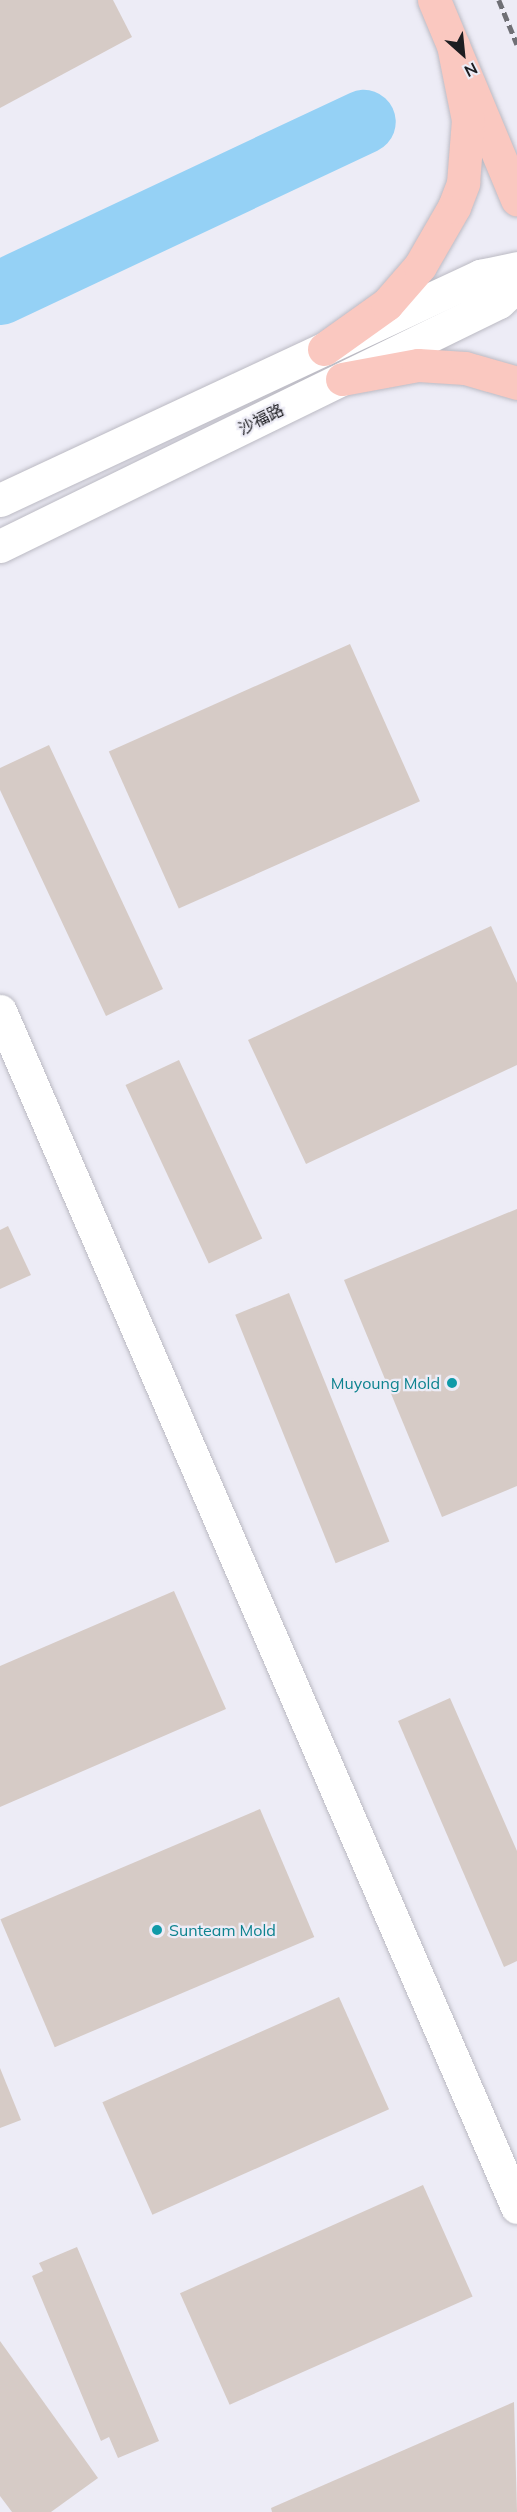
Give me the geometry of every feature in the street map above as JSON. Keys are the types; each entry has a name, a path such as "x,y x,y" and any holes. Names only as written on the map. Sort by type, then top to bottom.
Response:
{"main road":[{"path":"434,0 517,199"},
{"path":"324,349 387,304 420,266 454,207 463,183 468,120 453,45"},
{"path":"342,379 418,365 476,370 517,383"}],"street":[{"path":"0,500 480,276 517,268"},
{"name":"沙福路","path":"0,546 499,302 517,285"},
{"path":"0,1011 517,2207"}],"building":[{"path":"0,0 113,0 132,37 0,108"},
{"path":"350,644 420,801 179,909 109,751"},
{"path":"49,745 163,989 106,1016 0,790 0,768"},
{"path":"491,926 517,983 517,1065 306,1164 248,1040"},
{"path":"179,1060 262,1239 209,1263 126,1085"},
{"name":"Muyoung Mold","path":"517,1209 517,1486 442,1517 344,1280"},
{"path":"8,1226 31,1275 0,1289 0,1230"},
{"path":"289,1293 389,1541 336,1563 235,1315"},
{"path":"174,1591 226,1709 0,1807 0,1666"},
{"path":"450,1698 517,1851 517,1961 504,1967 398,1721"},
{"name":"Sunteam Mold","path":"260,1809 314,1937 55,2047 0,1919"},
{"path":"339,1997 389,2109 152,2215 102,2102"},
{"path":"0,2068 21,2120 0,2128"},
{"path":"423,2185 473,2296 230,2405 180,2293"},
{"path":"77,2247 159,2441 118,2458 109,2437 101,2441 32,2276 43,2271 39,2263"},
{"path":"0,2341 98,2478 51,2512 12,2512 0,2496"},
{"path":"514,2402 517,2512 272,2512 271,2508"}],"waterway":[{"path":"0,293 364,122"}],"railway":[{"path":"499,0 517,44"}],"place":[{"name":"Muyoung Mold","path":"452,1383"},
{"name":"Sunteam Mold","path":"157,1930"}]}
